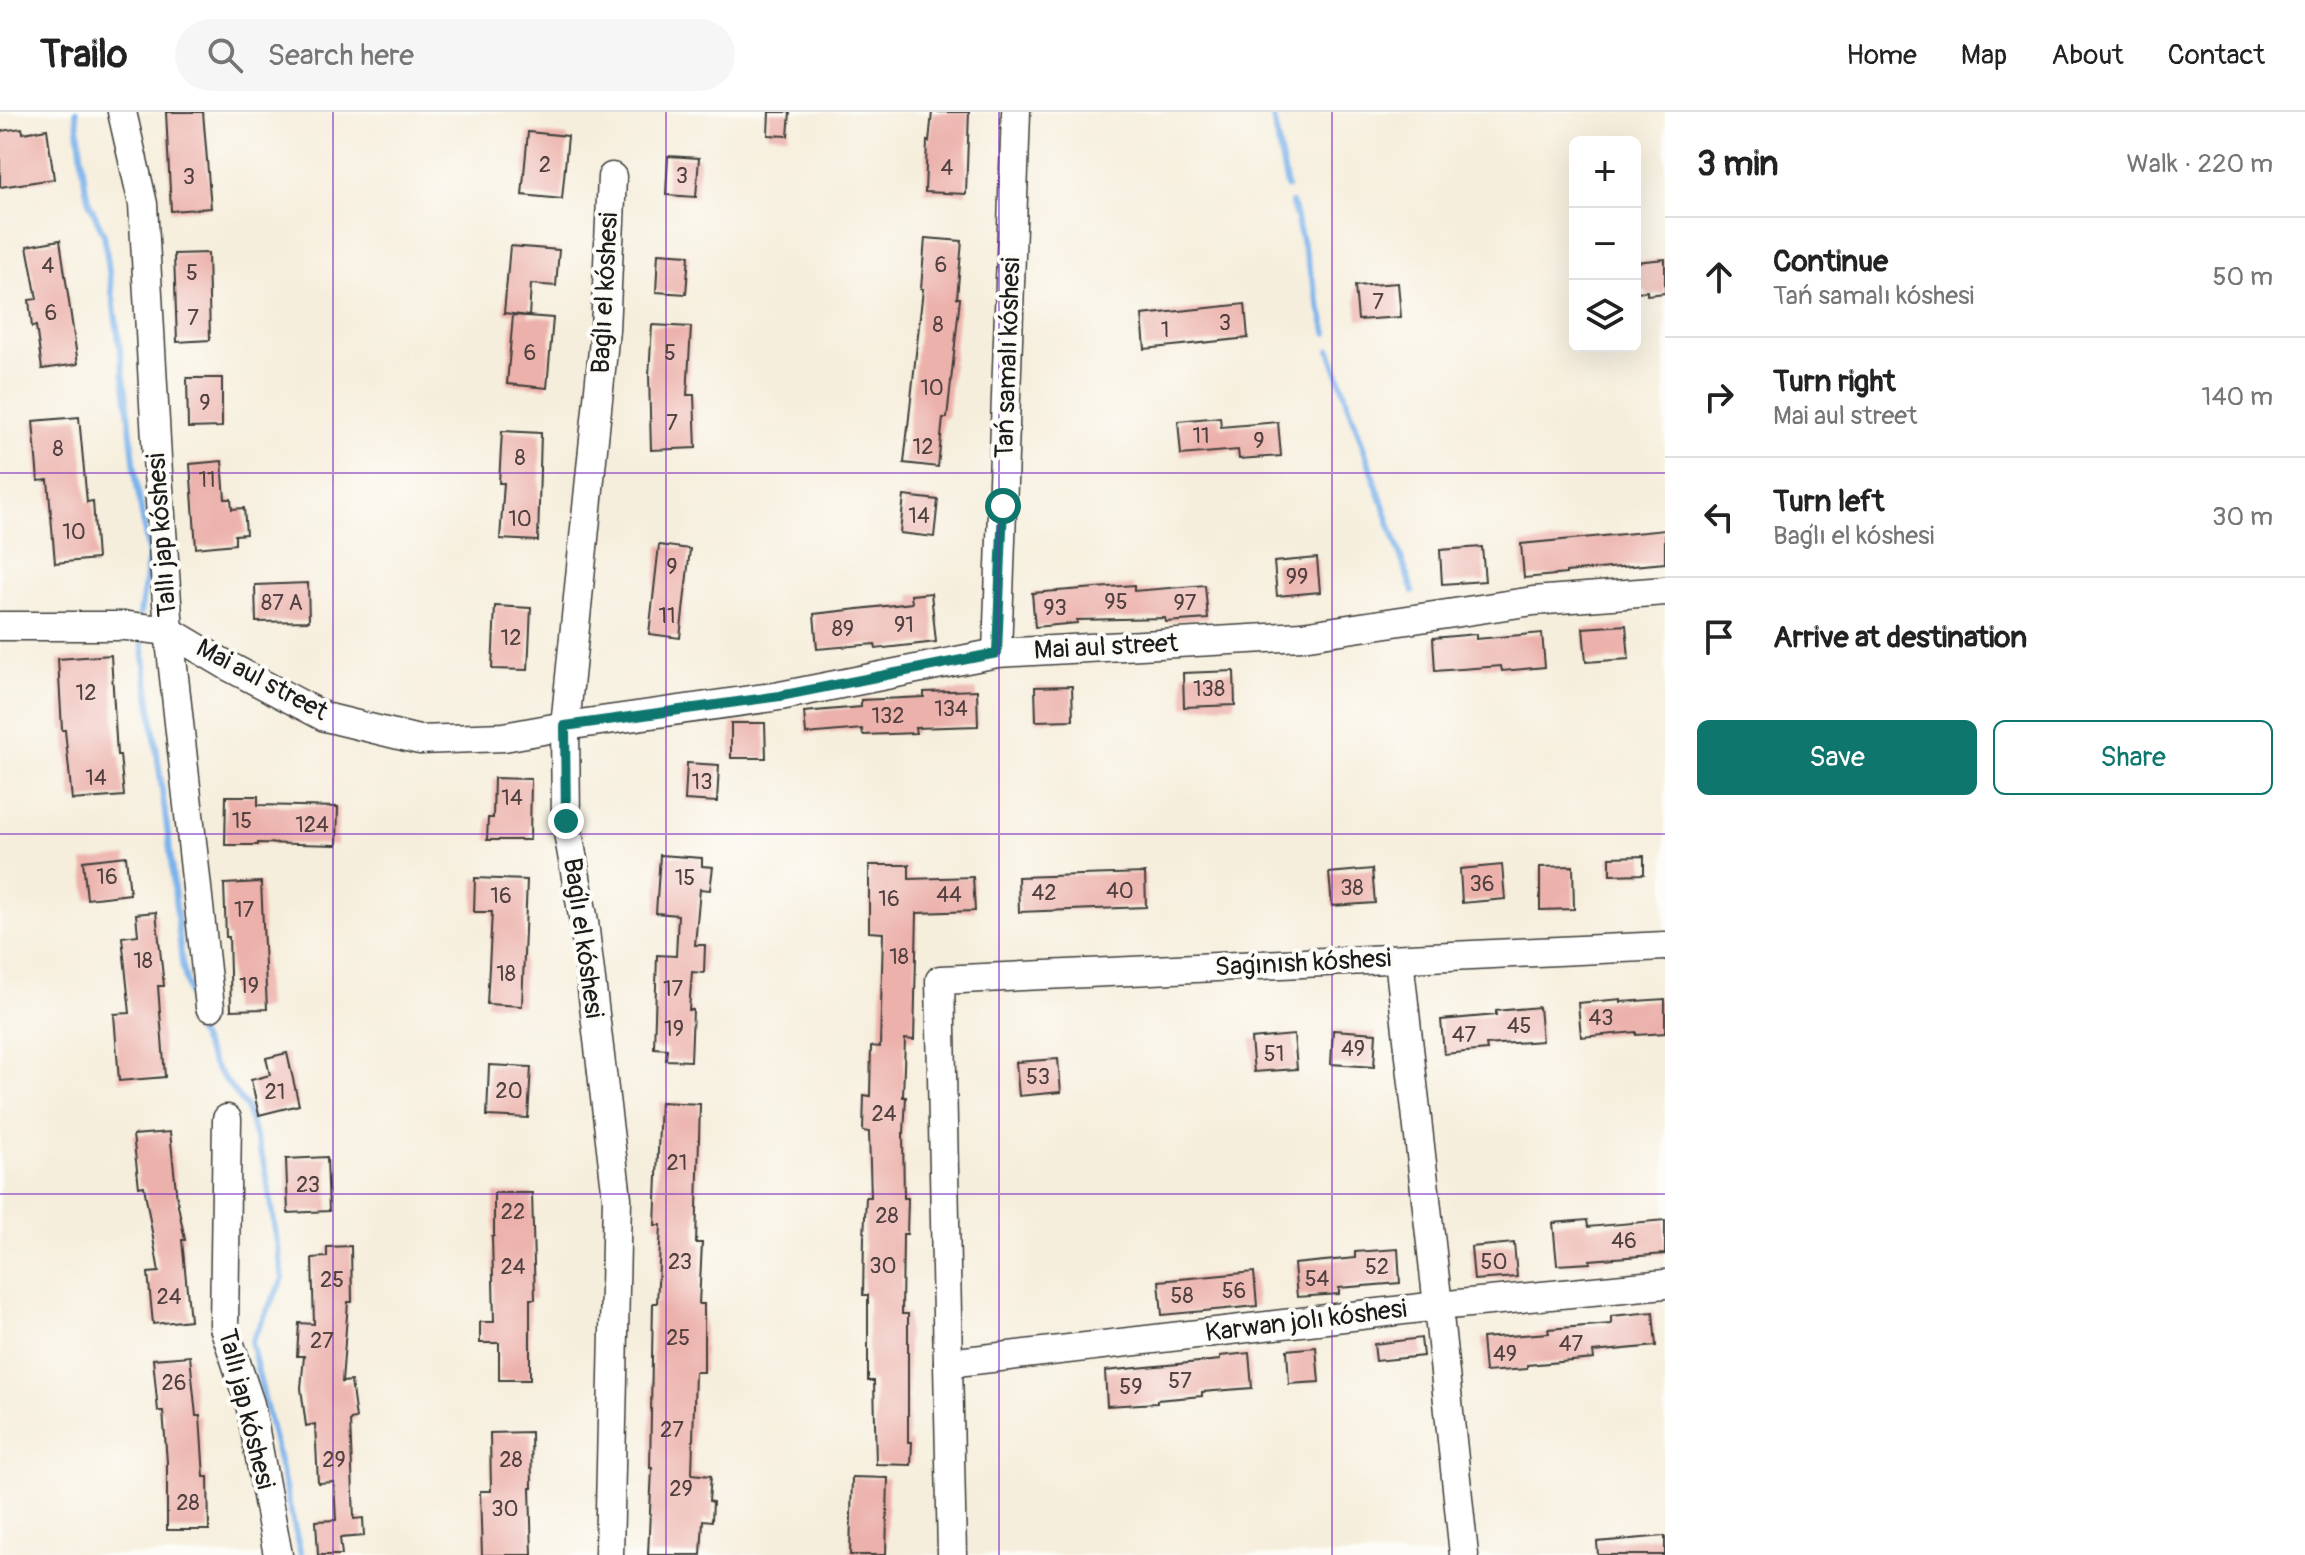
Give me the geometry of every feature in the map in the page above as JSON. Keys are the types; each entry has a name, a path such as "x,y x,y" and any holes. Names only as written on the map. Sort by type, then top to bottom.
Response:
{"street":[{"name":"Tallı jap kóshesi","path":"122,112 143,204 169,631 210,1007"},
{"name":"Tań samalı kóshesi","path":"997,653 1016,112"},
{"name":"Baǵlı el kóshesi","path":"609,1555 617,1198 584,922 566,821 565,726 605,330 612,177"},
{"name":"Mai aul street","path":"0,626 127,626 169,631 325,717 419,740 504,737 780,696 997,653 1302,636 1533,601 1665,591"},
{"name":"Saǵınısh kóshesi","path":"948,1363 940,980 1665,946"},
{"path":"1399,959 1464,1555"},
{"name":"Tallı jap kóshesi","path":"227,1119 224,1327 250,1404 278,1555"},
{"name":"Karwan jolı kóshesi","path":"948,1363 1438,1306 1665,1284"},
{"path":"948,1363 952,1555"}],"building":[{"path":"166,112 203,112 211,208 171,211"},
{"path":"769,112 790,112 788,136 768,135"},
{"path":"932,112 969,112 966,194 925,192 927,141"},
{"path":"22,128 23,133 47,129 54,179 0,187 0,131"},
{"path":"528,132 568,136 562,199 522,195"},
{"path":"668,156 699,158 696,197 666,195"},
{"path":"925,238 962,241 957,298 960,298 947,418 943,418 938,467 904,463 923,289"},
{"path":"60,240 78,364 42,369 36,326 32,327 29,300 37,299 27,246"},
{"path":"510,246 559,250 556,286 531,284 529,316 504,313"},
{"path":"208,253 210,340 177,342 174,254"},
{"path":"658,253 689,255 686,294 656,292"},
{"path":"1665,259 1665,293 1647,295 1647,291 1641,292 1641,261"},
{"path":"1398,283 1401,317 1358,320 1355,286"},
{"path":"1245,304 1248,338 1145,349 1142,315"},
{"path":"513,315 553,318 547,388 507,384"},
{"path":"652,325 691,327 687,395 694,395 696,448 651,450 649,375"},
{"path":"187,378 222,378 222,427 188,428"},
{"path":"79,417 87,502 93,501 97,559 55,563 48,480 38,481 33,421"},
{"path":"1220,417 1221,427 1278,422 1281,456 1239,459 1238,450 1181,455 1178,421"},
{"path":"502,431 541,433 538,541 500,539 504,483 499,483"},
{"path":"222,461 225,499 231,499 232,509 244,508 246,534 235,535 235,544 196,548 190,464"},
{"path":"904,496 938,500 934,537 900,533"},
{"path":"1665,530 1665,563 1524,578 1521,544"},
{"path":"659,545 690,549 680,638 649,634"},
{"path":"1482,547 1485,581 1442,584 1440,550"},
{"path":"1317,558 1320,592 1277,596 1274,562"},
{"path":"308,583 309,621 256,622 255,585"},
{"path":"1134,585 1134,591 1205,585 1208,619 1166,622 1165,618 1077,620 1077,623 1035,627 1032,593"},
{"path":"931,593 936,642 876,649 875,644 817,649 814,614 912,603 911,595"},
{"path":"495,606 531,608 528,670 492,669"},
{"path":"1626,625 1629,659 1586,662 1583,628"},
{"path":"1542,633 1545,667 1502,671 1501,666 1435,671 1433,638 1476,634 1476,639"},
{"path":"111,655 117,755 120,755 124,796 72,800 65,730 62,730 58,659"},
{"path":"1234,671 1235,705 1184,707 1183,673"},
{"path":"1072,686 1073,720 1036,721 1035,687"},
{"path":"977,690 978,726 915,728 916,733 863,735 862,729 806,734 804,712 861,707 861,700 924,697 924,692"},
{"path":"731,723 765,723 766,758 731,758"},
{"path":"687,763 719,765 717,802 685,800"},
{"path":"494,778 531,779 530,840 487,840 488,818 493,818"},
{"path":"226,796 258,796 258,805 338,807 337,845 225,845"},
{"path":"660,855 702,858 702,866 713,867 710,890 700,889 695,945 705,945 704,973 692,972 689,1010 693,1010 691,1061 666,1060 667,1049 654,1048 657,955 676,956 678,915 656,913"},
{"path":"126,856 130,894 87,899 83,861"},
{"path":"1644,856 1644,874 1610,875 1610,857"},
{"path":"869,865 909,865 909,879 973,877 975,911 917,913 914,1040 905,1039 903,1097 906,1097 904,1198 908,1198 907,1234 903,1234 902,1314 908,1314 908,1442 912,1442 911,1465 876,1464 874,1381 868,1381 868,1295 863,1295 866,1197 871,1197 869,1132 863,1131 864,1095 870,1096 871,1046 880,1047 883,933 869,932"},
{"path":"1502,865 1505,899 1462,903 1460,869"},
{"path":"1573,866 1574,909 1540,910 1540,867"},
{"path":"1372,869 1375,903 1332,906 1329,873"},
{"path":"1145,873 1146,907 1019,912 1018,877"},
{"path":"475,878 527,880 522,1006 487,1004 492,912 474,912"},
{"path":"261,882 267,1009 231,1010 224,884"},
{"path":"156,912 164,986 158,986 165,1077 119,1081 114,1014 130,1013 122,937 138,935 136,914"},
{"path":"1621,999 1621,1002 1665,999 1665,1033 1581,1037 1578,1003"},
{"path":"1539,1007 1542,1041 1486,1045 1487,1050 1444,1054 1441,1020"},
{"path":"1333,1030 1376,1033 1374,1067 1331,1064"},
{"path":"1294,1035 1297,1069 1254,1072 1251,1039"},
{"path":"287,1053 299,1105 259,1115 251,1080 270,1075 266,1058"},
{"path":"1058,1059 1061,1092 1019,1096 1016,1062"},
{"path":"489,1065 531,1067 528,1118 487,1116"},
{"path":"660,1102 700,1104 696,1243 702,1243 699,1304 704,1304 704,1372 695,1372 692,1474 711,1476 709,1501 713,1502 712,1521 703,1520 701,1555 648,1555 653,1303 657,1303 661,1225 655,1225"},
{"path":"170,1132 177,1200 185,1240 182,1240 190,1320 153,1324 148,1273 159,1272 144,1186 139,1187 133,1135"},
{"path":"327,1157 329,1211 288,1213 286,1159"},
{"path":"494,1193 532,1193 535,1299 530,1299 530,1380 499,1380 499,1343 480,1343 480,1322 494,1322"},
{"path":"1587,1220 1588,1227 1665,1220 1665,1254 1557,1265 1553,1223"},
{"path":"1514,1243 1517,1277 1474,1280 1471,1247"},
{"path":"351,1246 352,1302 348,1302 342,1382 351,1381 356,1419 350,1420 354,1519 363,1518 364,1536 340,1538 342,1555 318,1555 316,1521 336,1520 334,1482 318,1483 315,1424 306,1426 301,1388 304,1356 297,1356 299,1323 314,1324 312,1258 327,1257 327,1247"},
{"path":"1398,1249 1400,1283 1339,1288 1339,1294 1297,1297 1294,1264 1355,1258 1355,1252"},
{"path":"1254,1272 1257,1306 1162,1315 1159,1281"},
{"path":"1653,1312 1656,1346 1593,1352 1594,1359 1485,1372 1482,1338 1611,1324 1611,1316"},
{"path":"1421,1338 1423,1356 1376,1361 1374,1344"},
{"path":"1316,1347 1319,1382 1289,1384 1287,1350"},
{"path":"1249,1353 1252,1388 1202,1392 1202,1396 1157,1400 1157,1403 1107,1406 1105,1371 1220,1360 1220,1356"},
{"path":"190,1356 196,1416 200,1416 204,1477 208,1477 209,1530 167,1530 163,1411 158,1411 153,1359"},
{"path":"531,1432 532,1555 482,1555 480,1491 491,1491 490,1433"},
{"path":"852,1477 888,1478 886,1555 850,1555"},
{"path":"1665,1536 1665,1555 1598,1555 1597,1542"}],"waterway":[{"path":"76,112 89,202 104,235 149,556 140,614"},
{"path":"1272,112 1287,187"},
{"path":"1292,203 1327,333"},
{"path":"1330,350 1413,592"},
{"path":"142,642 182,963 198,1033 213,1064 246,1107 265,1167 283,1279 251,1342 301,1555"}],"route":[{"path":"566,821 565,726 780,696 997,653 1003,506"}]}
